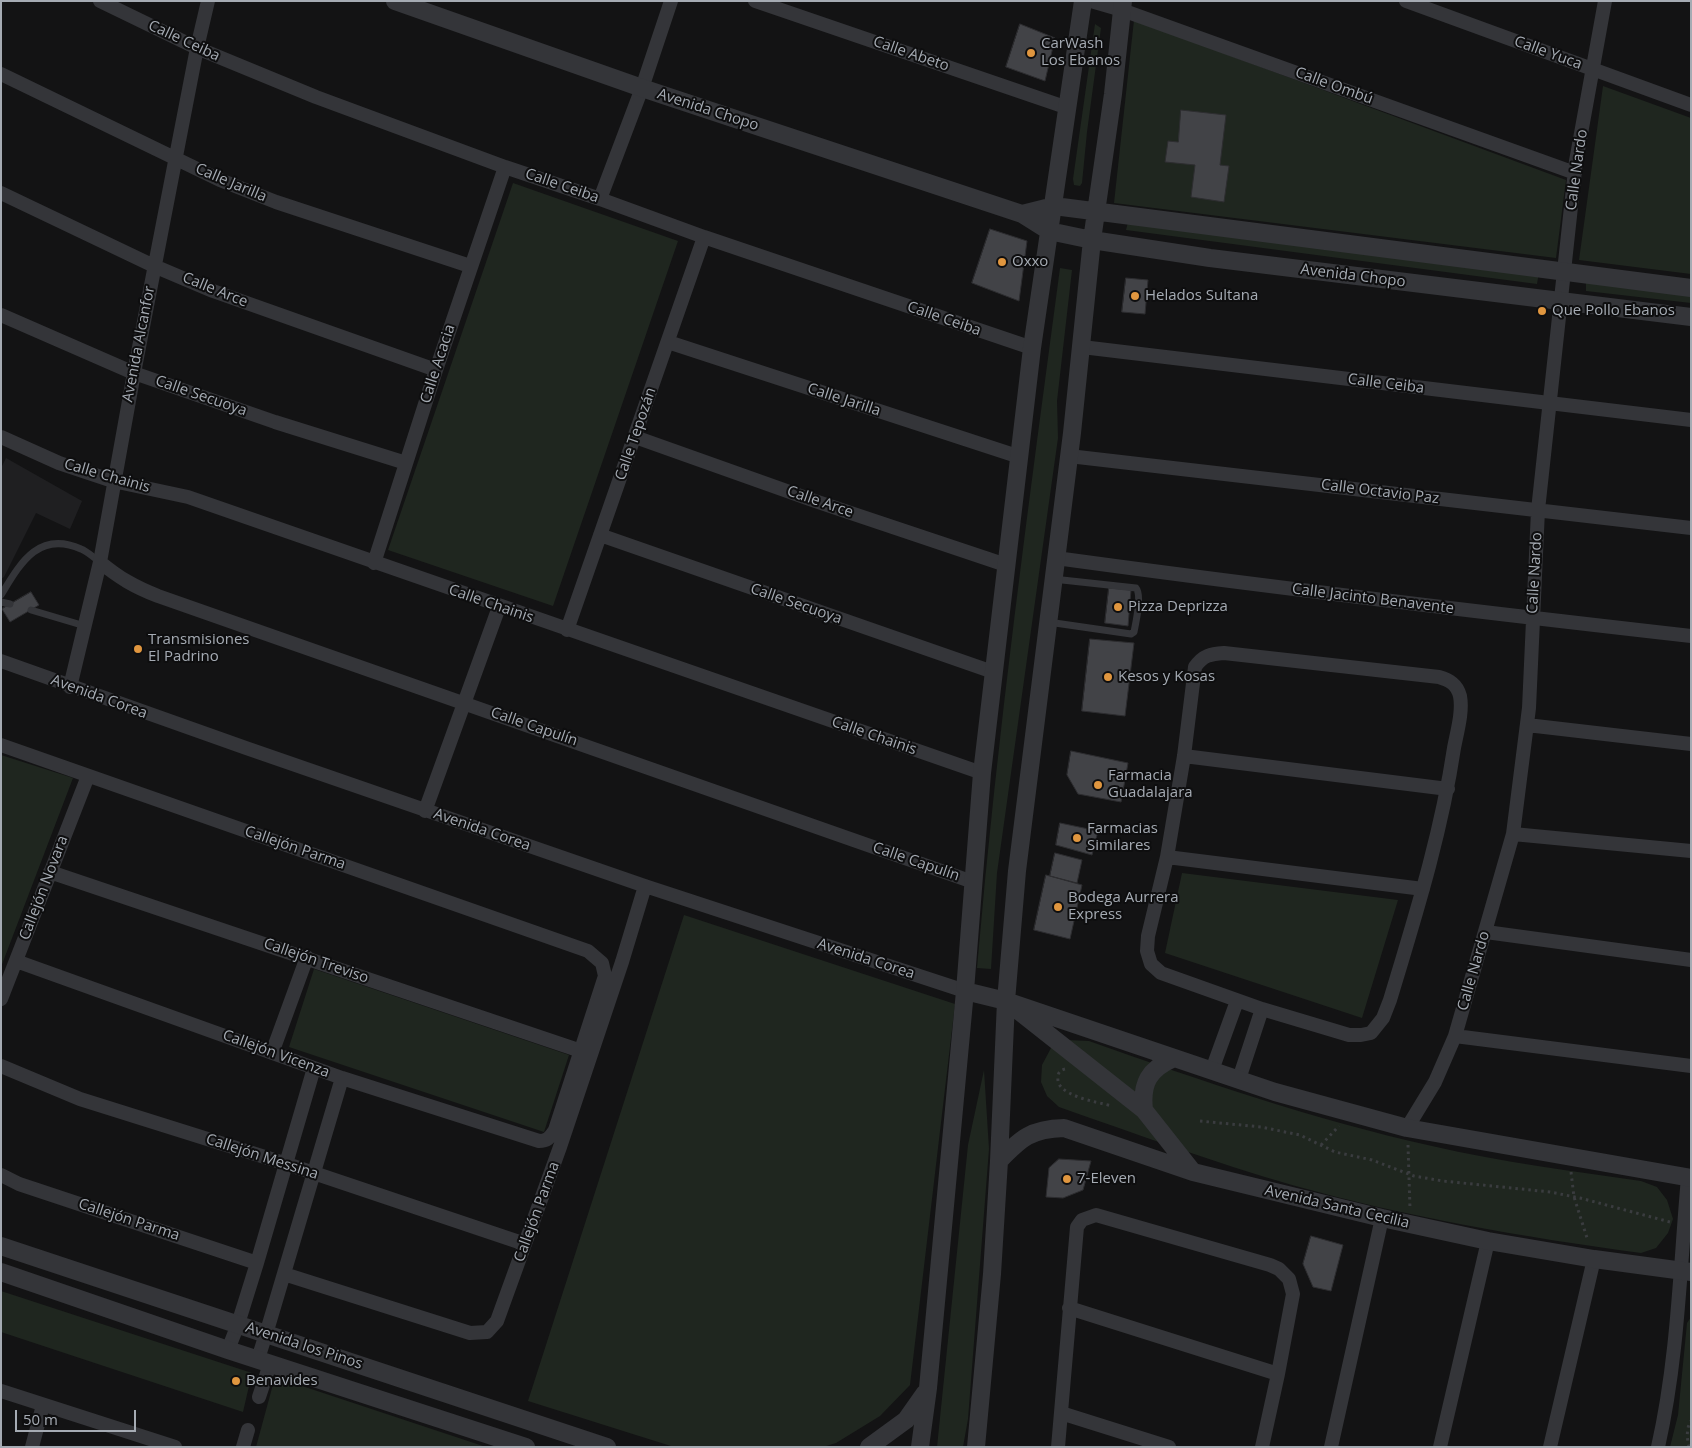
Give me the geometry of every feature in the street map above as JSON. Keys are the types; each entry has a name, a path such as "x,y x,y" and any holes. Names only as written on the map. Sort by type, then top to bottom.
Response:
{"street":[{"name":"Calle Ceiba","path":"100,1 197,48 316,97 505,167 600,198 704,237 1032,348"},
{"name":"Avenida Alcanfor","path":"70,687 100,562 113,481 154,266 208,1"},
{"name":"Avenida Chopo","path":"395,1 642,88 1022,214 1049,231 1092,240 1210,258 1691,317"},
{"path":"600,198 642,88 671,1"},
{"name":"Calle Abeto","path":"755,1 1068,108"},
{"path":"920,1447 928,1388 965,991 982,773 993,672 1032,348 1083,1"},
{"name":"Calle Ombú","path":"1091,1 1123,5 1575,173"},
{"name":"Calle Yuca","path":"1406,1 1691,105"},
{"name":"Calle Nardo","path":"1407,1128 1435,1082 1455,1036 1513,834 1527,725 1538,510 1575,173 1605,1"},
{"path":"976,1447 992,1274 1006,1001 1017,871 1070,456 1092,240 1113,94 1123,5"},
{"name":"Calle Jarilla","path":"1,74 220,180 276,202 470,266"},
{"name":"Calle Acacia","path":"374,563 470,266 505,167"},
{"name":"Calle Arce","path":"1,193 154,266 213,291 436,370"},
{"name":"Avenida Chopo","path":"1022,214 1054,206 1691,288"},
{"name":"Calle Tepozán","path":"567,630 636,437 704,237"},
{"name":"Calle Secuoya","path":"1,314 134,373 275,422 406,463"},
{"name":"Calle Jarilla","path":"668,342 1020,457"},
{"name":"Calle Ceiba","path":"1082,347 1691,420"},
{"name":"Calle Chainis","path":"1,437 59,463 113,481 188,498 982,773"},
{"name":"Calle Arce","path":"636,437 824,504 1006,565"},
{"name":"Calle Octavio Paz","path":"1070,456 1691,528"},
{"name":"Calle Secuoya","path":"600,535 993,672"},
{"name":"Calle Jacinto Benavente","path":"1056,558 1691,636"},
{"name":"Calle Capulín","path":"100,562 117,577 150,593 973,882"},
{"path":"425,811 499,607"},
{"path":"1224,653 1439,676 1453,682 1460,694 1460,708 1448,789 1437,838 1383,1018 1371,1033 1349,1035 1262,1010 1161,973 1151,964 1147,951 1148,936 1167,857 1184,756 1195,667 1200,659 1210,654 1224,653"},
{"name":"Avenida Corea","path":"1,661 425,811 645,886 965,991"},
{"path":"1527,725 1691,744"},
{"name":"Callejón Parma","path":"1,745 588,951 602,963 605,976 581,1050"},
{"path":"1184,756 1448,789"},
{"name":"Callejón Novara","path":"1,999 88,776"},
{"path":"1513,834 1691,851"},
{"path":"1167,857 1423,889"},
{"name":"Callejón Treviso","path":"50,872 581,1050"},
{"name":"Callejón Parma","path":"284,1274 452,1328 470,1333 487,1332 497,1321 525,1244 588,1064 645,886"},
{"path":"1486,932 1691,960"},
{"path":"272,1053 307,958"},
{"name":"Callejón Vicenza","path":"16,961 342,1078 539,1141 545,1141 555,1130 581,1050"},
{"path":"965,991 1006,1001 1275,1092 1407,1128 1690,1177 1684,1226 1685,1271 1672,1366 1658,1447"},
{"path":"1006,1001 1141,1108 1192,1172"},
{"path":"1212,1070 1237,1001"},
{"path":"1239,1080 1262,1010"},
{"path":"1455,1036 1691,1066"},
{"path":"1141,1108 1145,1084 1152,1072 1162,1063 1174,1058"},
{"name":"Callejón Messina","path":"1,1066 80,1099 287,1164 525,1244"},
{"path":"228,1350 257,1263 314,1068"},
{"path":"259,1397 266,1333 342,1078"},
{"name":"Avenida Santa Cecilia","path":"999,1161 1018,1141 1049,1129 1064,1128 1192,1172 1382,1218 1488,1241 1685,1271"},
{"name":"Callejón Parma","path":"1,1175 19,1184 257,1263"},
{"path":"1058,1447 1077,1228 1082,1220 1096,1215 1279,1269 1289,1279 1293,1294 1262,1447"},
{"path":"1331,1447 1382,1218"},
{"path":"1440,1447 1488,1241"},
{"name":"Avenida los Pinos","path":"1,1246 607,1447"},
{"path":"1550,1447 1594,1258"},
{"name":"Avenida los Pinos","path":"1,1272 498,1442 526,1447"},
{"path":"1069,1308 1278,1374"},
{"path":"869,1447 906,1420 928,1388"},
{"path":"1,1392 43,1405 139,1441 175,1447"},
{"path":"32,1447 43,1405"},
{"path":"1061,1414 1169,1447"},
{"path":"243,1447 248,1430"}],"lane":[{"path":"1,595 21,566 39,547 49,544 81,549 100,562"},
{"path":"1048,622 1131,634 1136,626 1139,593 1136,588 1053,579"},
{"path":"1,602 10,604"},
{"path":"31,610 85,626"}],"path":[{"path":"1067,1068 1058,1074 1058,1082 1062,1089 1086,1100 1111,1106 1141,1108"},
{"path":"1321,1145 1350,1112"},
{"path":"1200,1121 1283,1131 1300,1135 1336,1152 1372,1160 1410,1174 1443,1181 1550,1192 1684,1226"},
{"path":"1407,1128 1410,1174 1410,1224"},
{"path":"1569,1156 1574,1197 1594,1258"},
{"path":"1689,1447 1687,1439 1689,1423 1691,1421"}],"shaded area":[{"path":"1134,20 1566,180 1556,258 1114,203"},
{"path":"1095,24 1101,28 1082,183 1080,186 1074,185 1073,179"},
{"path":"1603,86 1691,118 1691,274 1579,260"},
{"path":"513,183 678,241 553,606 388,550"},
{"path":"1128,222 1539,272 1537,284 1126,230"},
{"path":"1060,268 1072,270 1057,401 1058,438 997,873 991,969 977,968 1004,705"},
{"path":"1586,279 1691,292 1691,303 1586,291"},
{"path":"6,458 82,501 70,529 36,513 4,577 1,579 1,468"},
{"path":"1,755 73,778 1,967"},
{"path":"1182,873 1398,900 1362,1018 1165,953"},
{"path":"684,915 955,1004 910,1385 880,1416 836,1443 823,1447 674,1447 528,1401"},
{"path":"314,969 569,1055 544,1132 289,1047"},
{"path":"1067,1040 1089,1041 1259,1099 1388,1136 1484,1157 1641,1181 1657,1187 1667,1200 1673,1219 1668,1233 1656,1248 1641,1253 1465,1225 1378,1207 1292,1185 1059,1107 1047,1096 1041,1082 1042,1065 1051,1048"},
{"path":"984,1070 989,1149 968,1419 963,1447 937,1447 968,1145"},
{"path":"1,1291 252,1373 243,1412 1,1332"},
{"path":"1691,1317 1691,1447 1670,1447 1678,1415 1687,1323"},
{"path":"275,1377 486,1447 256,1447"}],"building":[{"name":"CarWash Los Ebanos","path":"1020,24 1055,38 1045,81 1006,67"},
{"path":"1181,110 1226,115 1220,165 1229,166 1224,202 1191,197 1195,165 1165,162 1168,141 1178,142"},
{"name":"Oxxo","path":"990,229 1027,241 1019,301 972,283"},
{"name":"Helados Sultana","path":"1126,278 1148,280 1145,314 1122,312"},
{"name":"Pizza Deprizza","path":"1109,588 1131,590 1128,626 1105,623"},
{"path":"31,592 39,605 10,622 2,609"},
{"name":"Kesos y Kosas","path":"1090,639 1134,643 1125,716 1082,711"},
{"name":"Farmacia Guadalajara","path":"1071,751 1128,763 1121,802 1078,794 1067,775"},
{"name":"Farmacias Similares","path":"1060,823 1098,831 1092,855 1056,845"},
{"path":"1055,853 1082,860 1077,883 1050,876"},
{"name":"Bodega Aurrera Express","path":"1046,875 1082,885 1070,939 1034,930"},
{"name":"7-Eleven","path":"1059,1159 1091,1161 1083,1190 1063,1198 1046,1197 1049,1168"},
{"path":"1311,1236 1343,1245 1331,1291 1313,1287 1303,1264"}],"place":[{"name":"CarWash Los Ebanos","path":"1031,53"},
{"name":"Oxxo","path":"1002,262"},
{"name":"Helados Sultana","path":"1135,296"},
{"name":"Que Pollo Ebanos","path":"1542,311"},
{"name":"Pizza Deprizza","path":"1118,607"},
{"name":"Transmisiones El Padrino","path":"138,649"},
{"name":"Kesos y Kosas","path":"1108,677"},
{"name":"Farmacia Guadalajara","path":"1098,785"},
{"name":"Farmacias Similares","path":"1077,838"},
{"name":"Bodega Aurrera Express","path":"1058,907"},
{"name":"7-Eleven","path":"1067,1179"},
{"name":"Benavides","path":"236,1381"}]}
